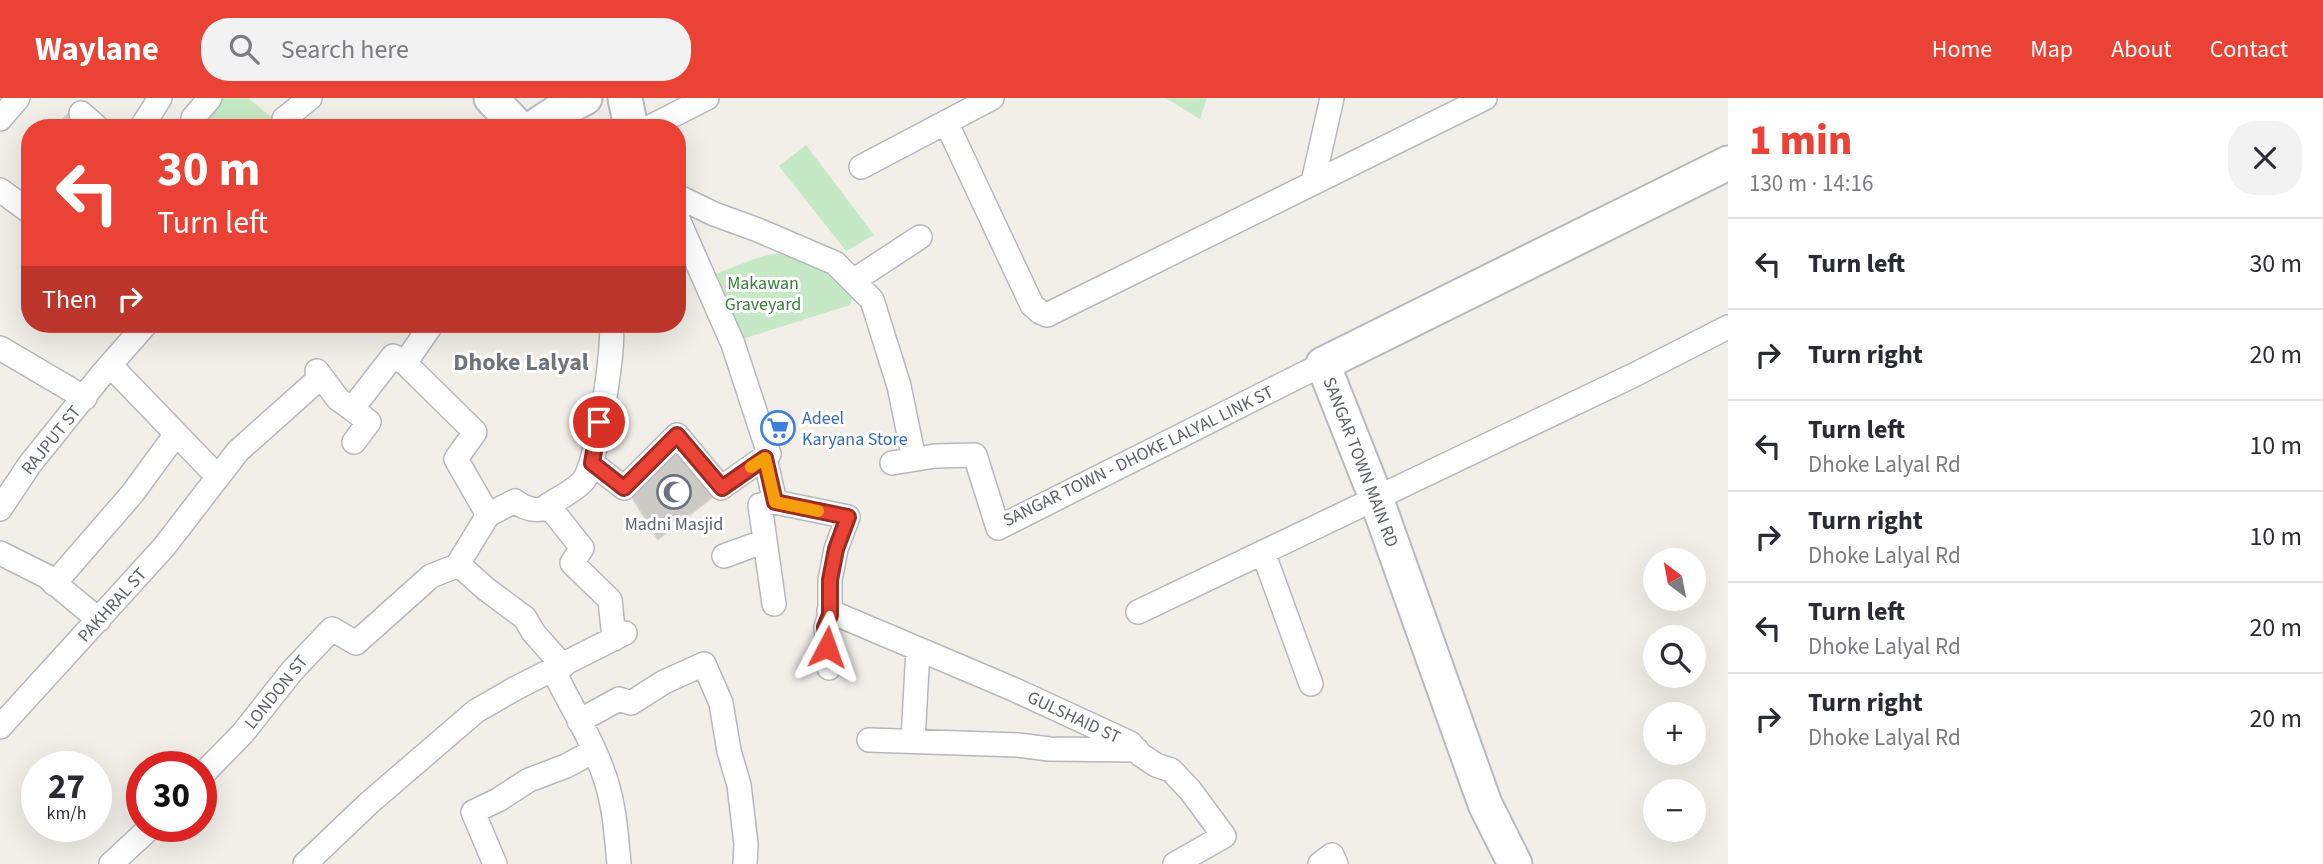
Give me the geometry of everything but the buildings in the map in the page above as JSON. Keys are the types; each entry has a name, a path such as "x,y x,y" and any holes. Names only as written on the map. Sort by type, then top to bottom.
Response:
{"street":[{"path":"0,119 18,98"},
{"path":"147,119 160,98"},
{"path":"192,119 209,98"},
{"path":"282,115 310,98"},
{"path":"491,98 511,119"},
{"path":"546,119 585,98"},
{"path":"625,98 629,119"},
{"path":"666,119 707,98"},
{"path":"861,167 992,98"},
{"path":"1314,182 1332,98"},
{"path":"946,122 1032,305 1047,315 1485,98"},
{"name":"SANGAR TOWN MAIN RD","path":"1514,864 1485,804 1376,498 1323,364 1728,163"},
{"path":"0,190 21,205"},
{"path":"686,200 835,263 853,281 920,237"},
{"path":"592,463 624,488 677,435 722,488 769,454 737,357 686,238"},
{"name":"SANGAR TOWN - DHOKE LALYAL LINK ST","path":"853,281 872,300 899,386 903,461 935,456 975,455 998,527 1323,364"},
{"path":"1138,612 1634,376 1728,327"},
{"name":"RAJPUT ST","path":"4,495 138,333"},
{"path":"405,363 426,333"},
{"path":"305,864 369,803 476,711 620,636 610,600 572,563 582,548 548,505 583,481 592,463 613,333"},
{"path":"0,348 85,398"},
{"path":"354,442 369,422 352,409 393,355 405,363 475,432 456,459 488,515"},
{"path":"107,369 217,476"},
{"name":"PAKHRAL ST","path":"0,727 99,620 194,510 238,451 319,374 338,399 352,409"},
{"path":"54,584 132,494 176,434"},
{"path":"765,458 775,502"},
{"path":"550,508 524,509 515,501 488,515 458,564 525,618 533,632 563,666"},
{"path":"774,604 760,505 775,502 848,517 836,549 830,580 829,611 825,627 829,668"},
{"path":"724,556 765,541"},
{"path":"1263,552 1311,684"},
{"path":"0,553 46,576 99,620"},
{"name":"LONDON ST","path":"217,760 243,733 292,671 332,629 356,643 431,576 459,565"},
{"name":"GULSHAID ST","path":"829,611 1013,689 1130,743 1156,765 1171,770 1190,790 1224,836 1175,864"},
{"path":"913,740 918,649"},
{"path":"579,721 619,699 631,702 664,682 704,664 721,704 729,751 740,785 745,826 745,864"},
{"path":"563,666 554,672 605,778 612,804 619,864"},
{"path":"869,740 1018,745 1049,749 1137,750"},
{"path":"495,864 473,812 529,780 566,766 594,751"},
{"path":"111,864 135,842"},
{"path":"1320,864 1332,855 1336,864"}],"green space":[{"path":"221,98 248,98 273,119 207,119"},
{"path":"1166,98 1207,98 1200,119"},
{"path":"806,145 874,235 846,251 779,166"},
{"name":"Makawan Graveyard","path":"781,253 813,263 830,273 852,298 850,305 736,341 711,275"}],"slow traffic":[{"path":"751,467 765,458 775,502 818,511"}],"place":[{"name":"Adeel Karyana Store","path":"778,428"},
{"name":"Madni Masjid","path":"674,492"}],"district":[{"name":"Dhoke Lalyal","path":"521,362"}],"route":[{"path":"599,422 592,463 624,488 677,435 722,488 765,458 775,502 848,517 836,549 830,580 830,615 825,627 827,647"}]}
